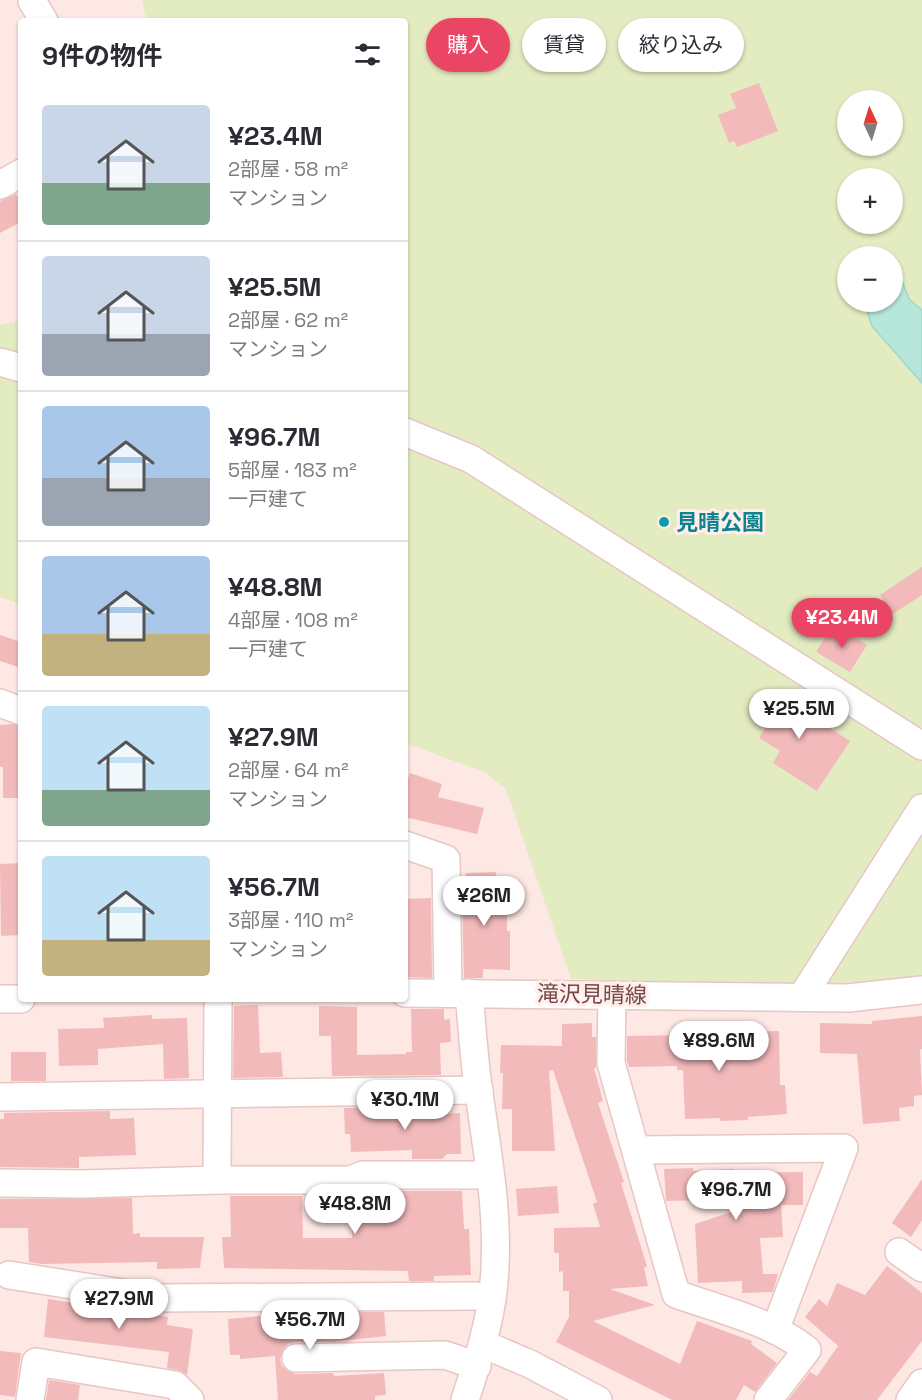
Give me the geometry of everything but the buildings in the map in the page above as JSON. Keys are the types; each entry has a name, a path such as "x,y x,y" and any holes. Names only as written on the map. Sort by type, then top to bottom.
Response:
{"street":[{"path":"32,1 42,18"},
{"path":"0,185 18,175"},
{"path":"0,362 18,367"},
{"path":"408,433 471,459 922,746"},
{"path":"0,704 18,710"},
{"path":"802,997 922,808"},
{"path":"890,859 922,843"},
{"path":"408,846 446,859 459,993 479,1090 492,1176 496,1232 493,1295 480,1355 465,1400"},
{"name":"滝沢見晴線","path":"408,993 848,998 922,990"},
{"path":"612,995 611,1064 676,1294 775,1330 791,1337 807,1350 768,1400"},
{"path":"0,999 18,999"},
{"path":"217,1180 218,1002"},
{"path":"0,1097 479,1090"},
{"path":"636,1150 844,1148 775,1330"},
{"path":"0,1183 351,1180 363,1175 475,1175"},
{"path":"899,1252 922,1268"},
{"path":"9,1275 154,1298 476,1296"},
{"path":"296,1358 480,1355 530,1364 598,1400"},
{"path":"30,1400 36,1362 175,1385 190,1400"},
{"path":"910,1400 922,1383"}],"green space":[{"name":"見晴公園","path":"142,0 922,0 922,975 879,980 791,984 571,979 506,789 484,772 408,744 408,18 146,18"},
{"path":"18,321 18,603 0,597 0,325"}],"water":[{"path":"903,284 909,299 922,310 922,383 872,326 867,312 903,312"}],"place":[{"name":"見晴公園","path":"664,522"}]}
